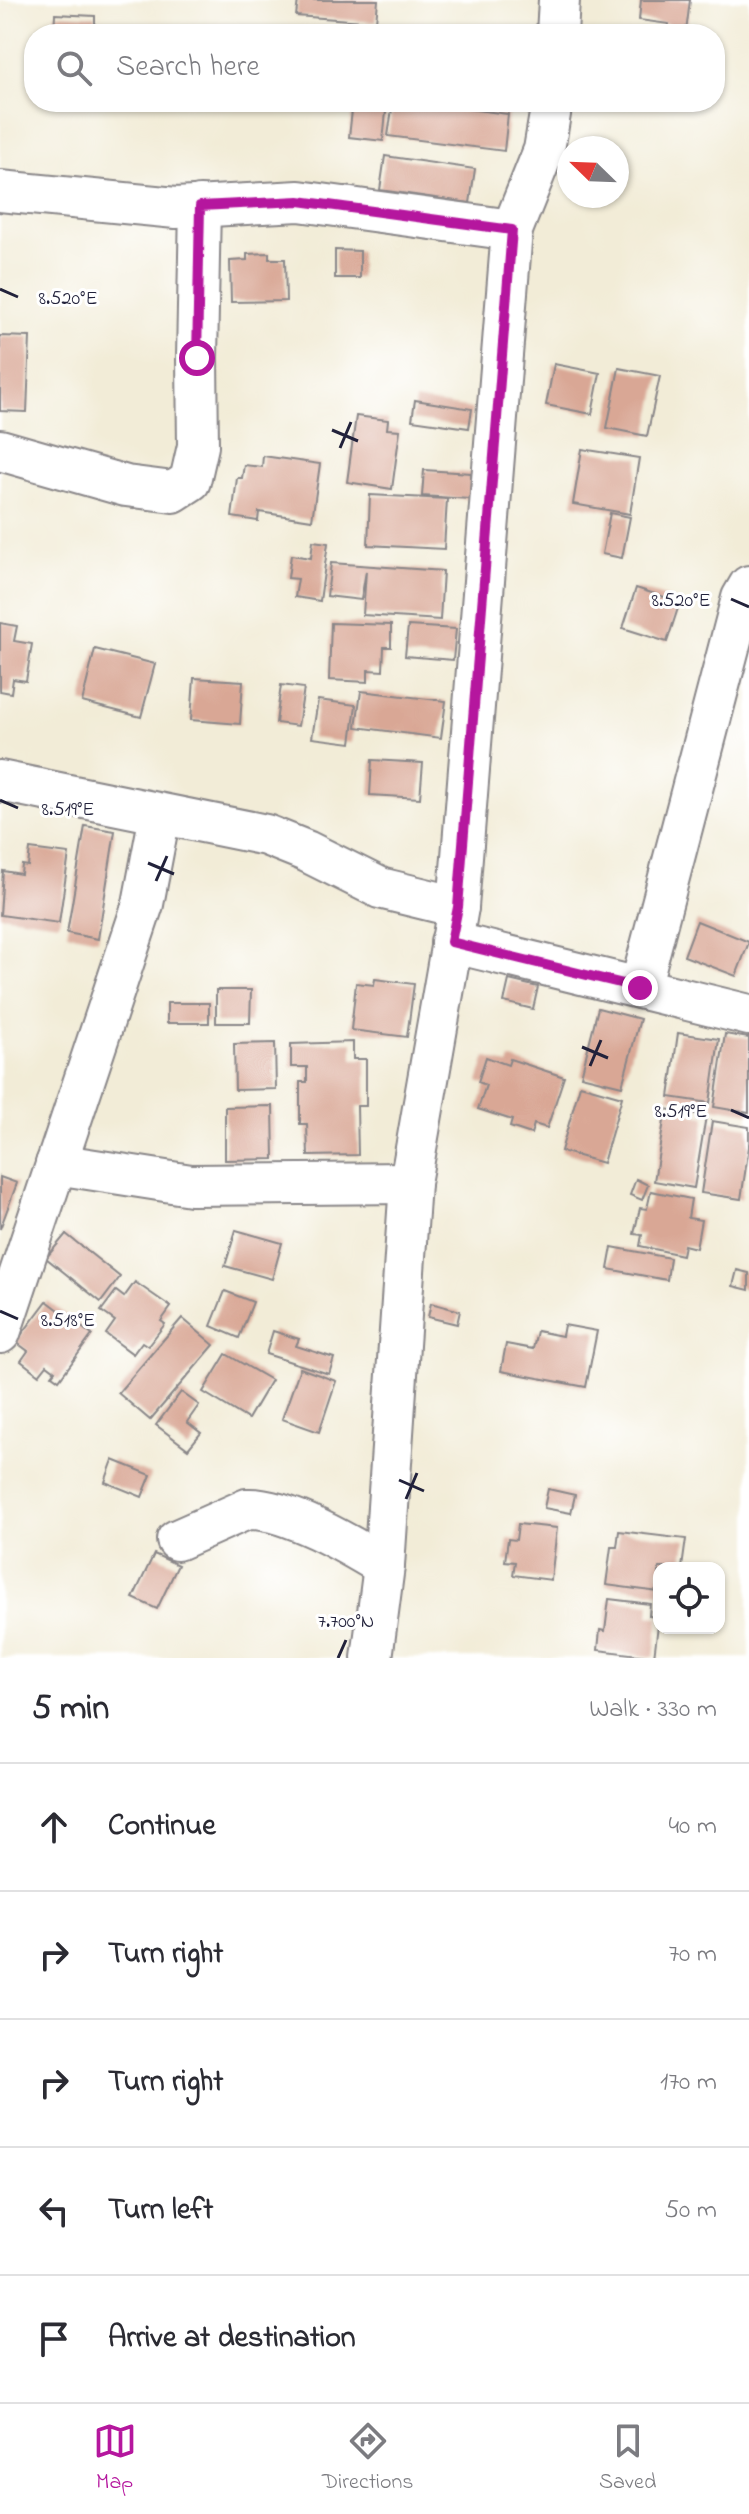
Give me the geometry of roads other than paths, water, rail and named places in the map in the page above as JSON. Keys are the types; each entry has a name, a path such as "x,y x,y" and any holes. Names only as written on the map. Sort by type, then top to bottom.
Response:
{"street":[{"path":"558,24 559,0"},
{"path":"372,1658 384,1566 410,1183 455,924 512,230 544,150 550,112"},
{"path":"0,191 176,208 299,201 512,230"},
{"path":"0,450 126,486 173,492 190,481 198,446 200,206"},
{"path":"640,988 742,598 749,586"},
{"path":"0,781 266,835 306,851 455,924 640,988 749,1015"},
{"path":"0,1333 143,904 160,815"},
{"path":"56,1164 191,1185 410,1183"},
{"path":"177,1540 247,1509 259,1509 327,1535 384,1566"}]}
